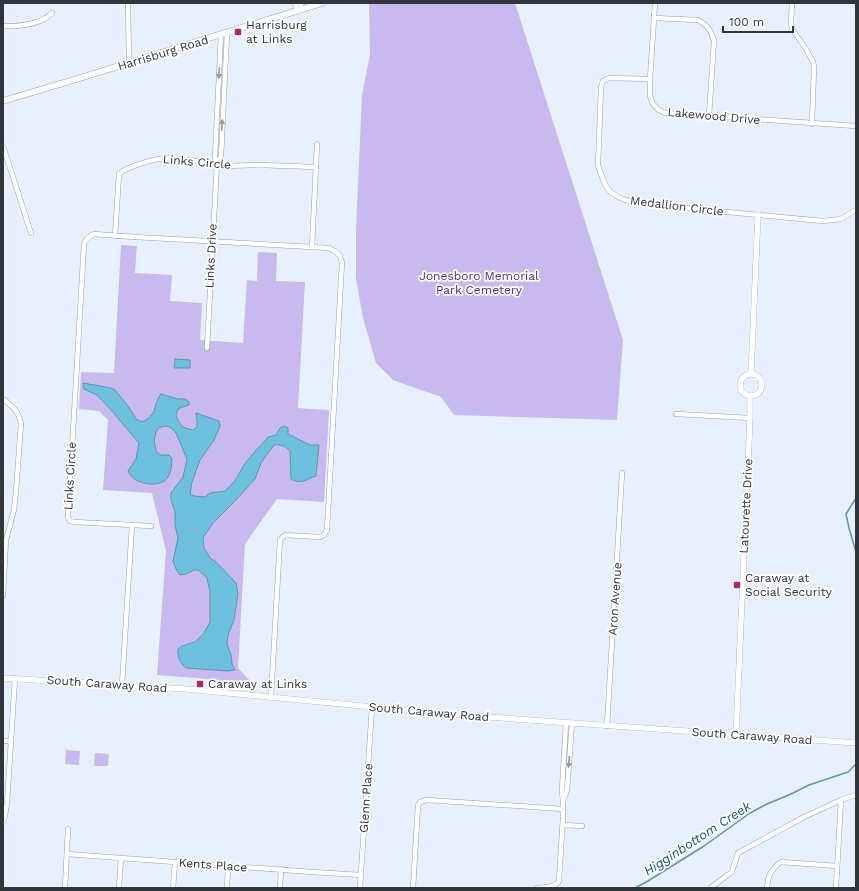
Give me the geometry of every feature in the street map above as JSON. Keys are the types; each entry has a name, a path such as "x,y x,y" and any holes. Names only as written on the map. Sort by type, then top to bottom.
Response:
{"main road":[{"name":"Harrisburg Road","path":"3,101 224,34 300,8 322,3"}],"street":[{"path":"128,3 129,63"},
{"path":"295,3 300,8"},
{"name":"Lakewood Drive","path":"655,3 650,96 653,104 659,110 665,113 856,126"},
{"path":"792,3 792,29 811,58 814,67 812,124"},
{"path":"3,26 28,24 47,18 52,13"},
{"path":"654,18 698,20 709,29 714,41 709,116"},
{"name":"Links Drive","path":"207,348 217,163 215,157 224,34"},
{"name":"Medallion Circle","path":"650,79 609,78 603,81 601,87 598,165 608,189 617,196 629,202 643,204 823,221 841,219 856,210"},
{"path":"312,247 317,144"},
{"path":"3,146 30,233"},
{"name":"Links Circle","path":"115,236 119,174 122,171 158,158 217,163 226,166 260,165 316,167"},
{"path":"751,374 758,215"},
{"name":"Links Circle","path":"132,525 75,522 70,521 68,517 84,244 87,239 94,234 329,248 338,253 342,262 327,530 324,536 320,537 285,535 280,540 271,697"},
{"path":"751,374 759,377 762,384 758,394 750,397 743,393 739,386 741,379 744,376 751,374"},
{"name":"Latourette Drive","path":"736,735 750,397"},
{"path":"3,399 16,409 20,419 16,491 14,510 6,540 3,595"},
{"path":"676,414 750,418"},
{"name":"Aron Avenue","path":"607,726 622,473"},
{"path":"122,685 132,525 152,526"},
{"name":"South Caraway Road","path":"3,678 186,690 445,714 856,743"},
{"path":"3,822 5,816 15,678"},
{"name":"Glenn Place","path":"360,888 372,707"},
{"path":"537,888 554,886 559,881 563,825 562,790 566,723"},
{"path":"563,803 567,790 572,723"},
{"path":"3,741 11,741"},
{"path":"710,888 732,872 738,854 804,817 841,800 856,795"},
{"path":"413,888 418,805 420,802 427,800 563,809"},
{"path":"836,888 841,800"},
{"path":"563,825 582,826"},
{"path":"65,888 68,829"},
{"name":"Kents Place","path":"67,854 360,874"},
{"path":"120,888 121,858"},
{"path":"173,888 175,862"},
{"path":"767,888 770,873 775,866 781,862 837,866"},
{"path":"227,888 228,866"},
{"path":"280,888 281,869"}],"green space":[{"name":"Jonesboro Memorial Park Cemetery","path":"369,3 515,3 623,340 617,420 454,415 441,397 393,380 376,363 363,318 356,279 356,229 362,95 370,54"},
{"path":"121,245 137,246 135,273 172,275 170,301 202,303 200,340 243,343 247,280 257,281 258,252 277,253 276,281 305,282 298,408 329,410 324,502 277,499 245,544 238,668 253,684 252,688 238,687 233,681 157,675 166,551 152,493 103,490 108,420 99,411 79,409 81,372 114,373"},
{"path":"66,750 80,751 79,765 65,764"},
{"path":"95,753 109,754 108,766 94,766"}],"water":[{"path":"175,359 190,360 190,368 174,368"},
{"path":"83,383 115,390 136,419 142,422 151,416 161,394 178,399 185,399 189,402 189,405 178,409 176,415 180,424 186,428 193,430 197,427 196,413 219,421 220,426 214,440 200,460 192,482 190,494 194,496 205,497 210,493 225,491 234,482 246,462 268,437 276,435 280,428 284,426 288,428 288,434 310,445 319,445 316,476 304,481 294,481 291,479 290,451 283,446 274,445 261,463 255,479 213,523 203,538 204,548 210,558 216,562 236,583 238,594 234,620 228,635 227,644 235,670 228,671 186,668 179,659 178,649 182,646 195,642 204,633 210,622 210,592 207,578 198,570 180,575 173,561 178,538 171,493 183,477 187,459 176,433 170,427 165,426 159,428 156,432 154,440 156,451 160,455 169,455 172,458 168,477 160,483 155,484 139,482 131,476 128,471 136,459 139,443 97,395 84,389"}],"waterway":[{"name":"Higginbottom Creek","path":"856,498 846,514 856,552"},
{"name":"Higginbottom Creek","path":"635,888 704,846 750,813 809,785 848,772 856,764"}],"place":[{"name":"Harrisburg at Links","path":"238,32"},
{"name":"Caraway at Social Security","path":"737,585"},
{"name":"Caraway at Links","path":"200,684"}]}
